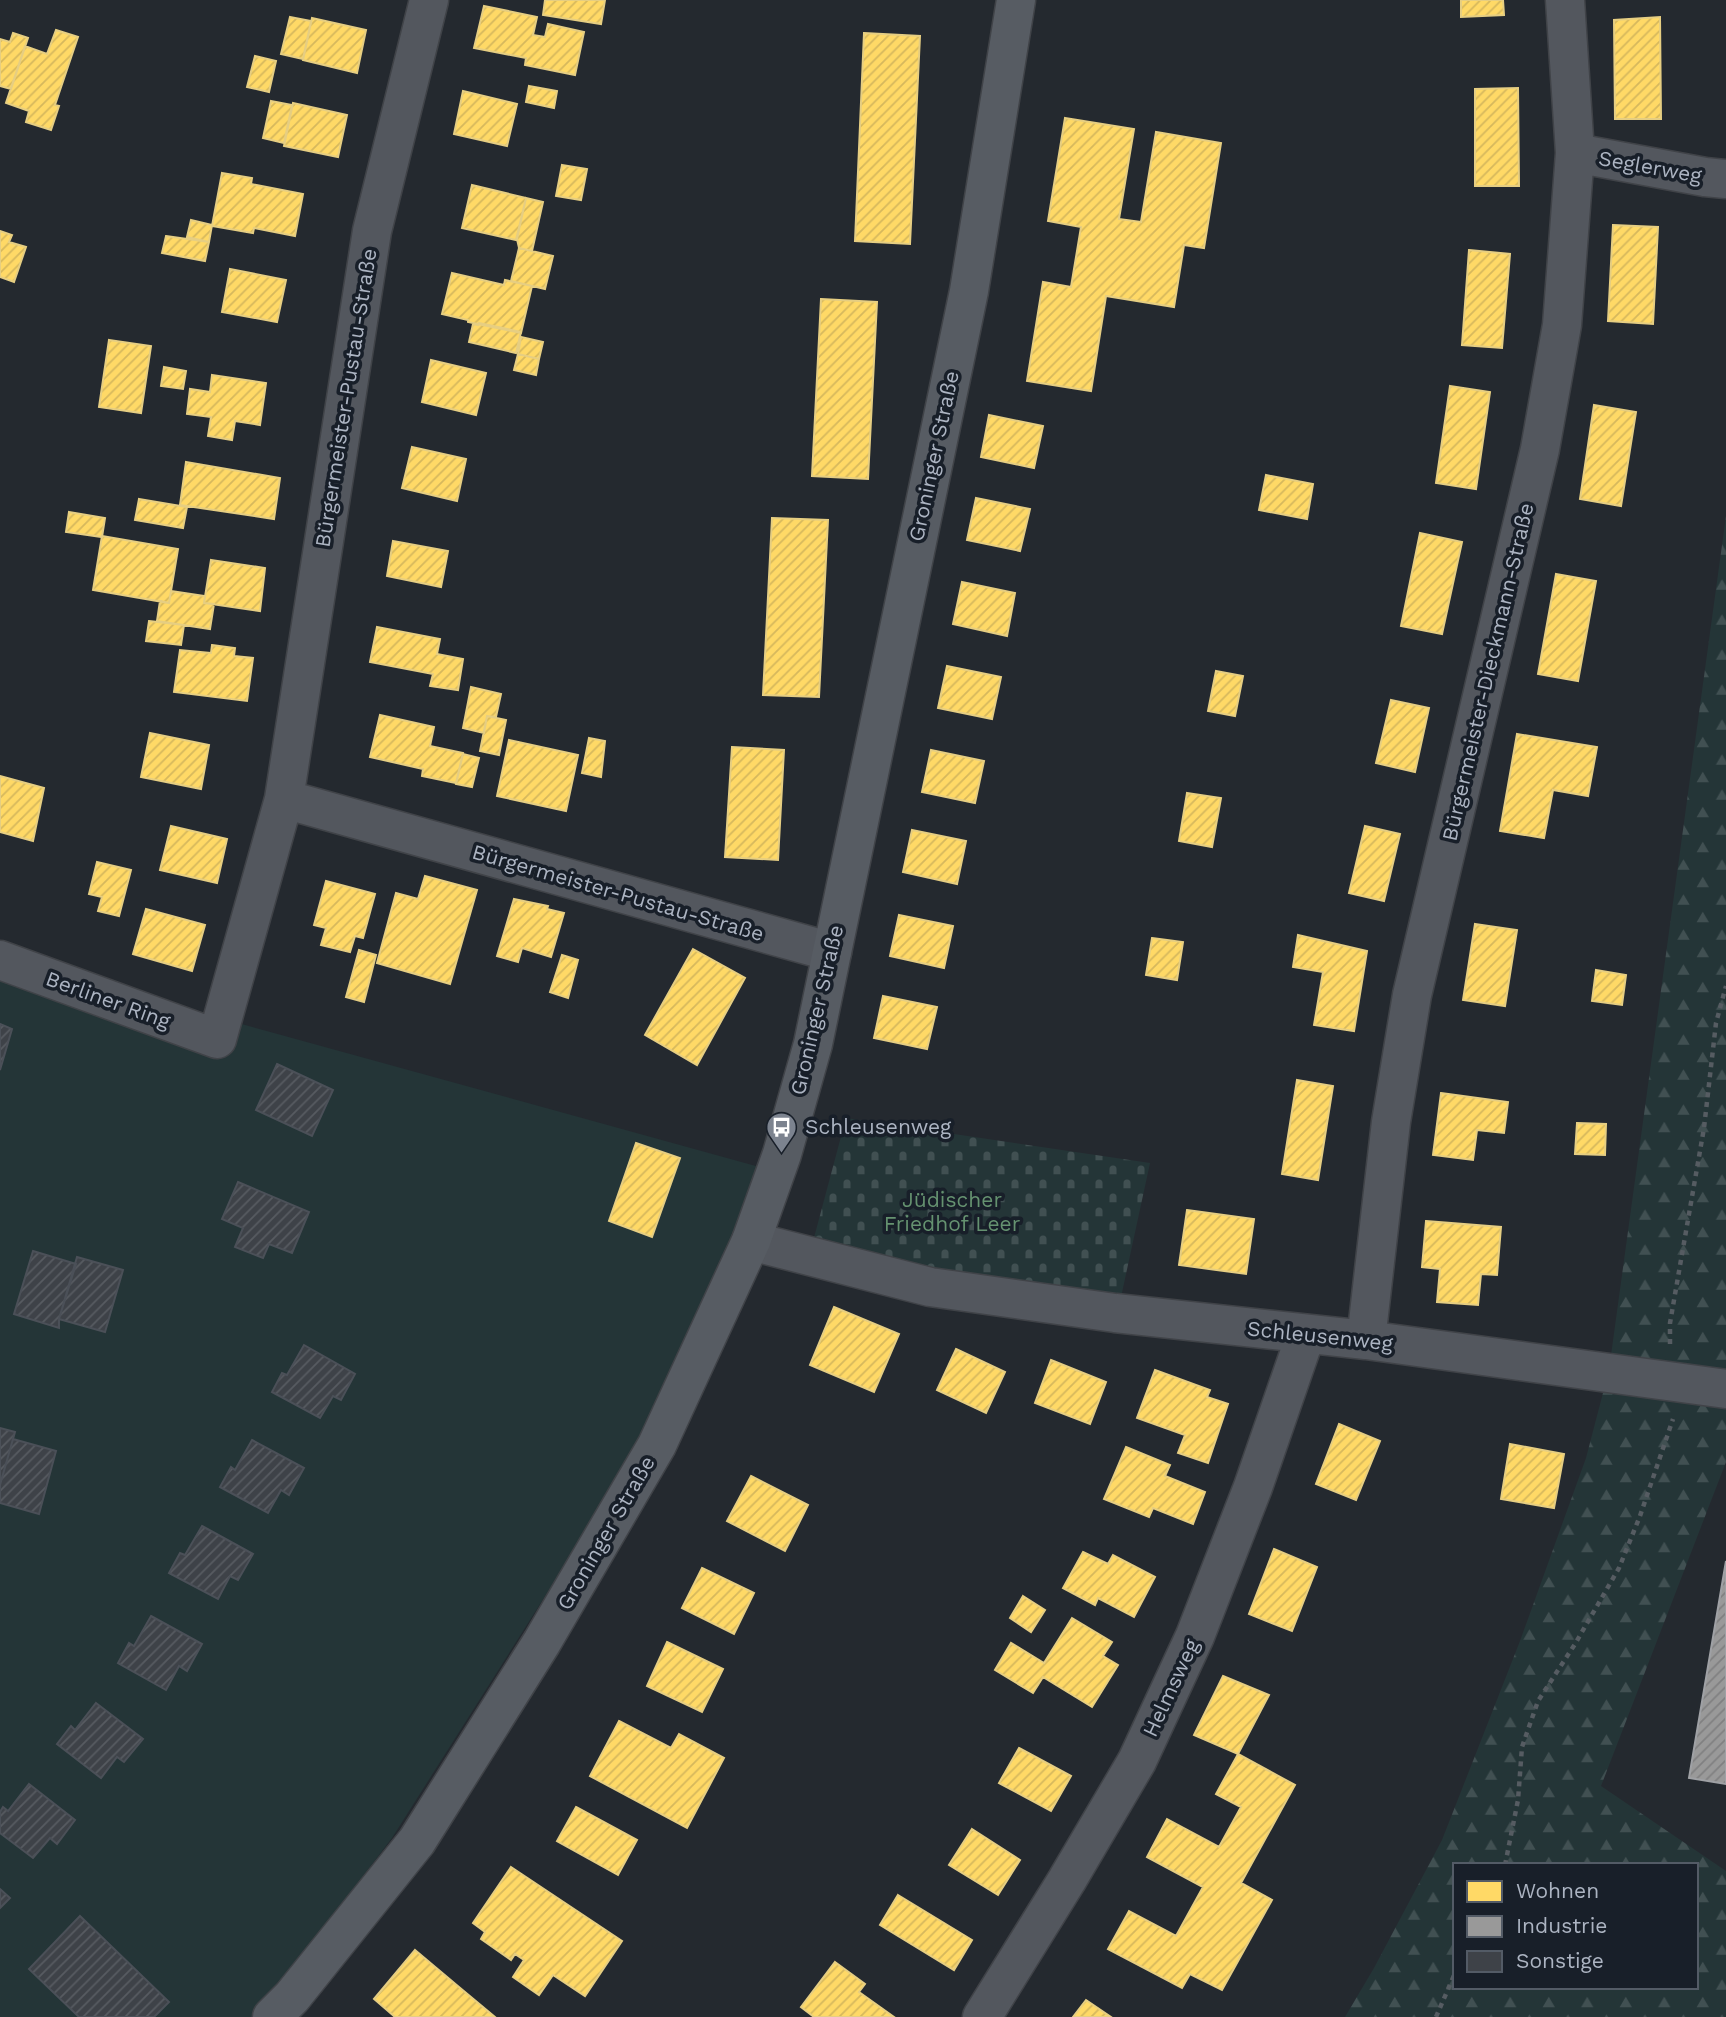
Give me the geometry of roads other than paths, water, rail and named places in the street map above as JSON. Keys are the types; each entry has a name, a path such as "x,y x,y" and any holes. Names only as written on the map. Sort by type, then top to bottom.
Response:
{"street":[{"name":"Bürgermeister-Pustau-Straße","path":"216,1040 284,799 372,231 429,0"},
{"name":"Groninger Straße","path":"288,2010 417,1842 536,1652 657,1445 751,1241 786,1142 813,1044 969,291 1016,0"},
{"name":"Bürgermeister-Dieckmann-Straße","path":"1366,1340 1391,1122 1412,995 1540,449 1562,325 1575,153 1565,0"},
{"name":"Seglerweg","path":"1575,153 1726,179"},
{"name":"Bürgermeister-Pustau-Straße","path":"284,799 832,953"},
{"name":"Berliner Ring","path":"0,960 216,1040"},
{"name":"Schleusenweg","path":"751,1241 930,1287 1115,1313 1366,1340 1726,1389"},
{"name":"Helmsweg","path":"982,2017 1137,1761 1200,1623 1253,1487 1306,1334"}],"place":[{"name":"Schleusenweg","path":"782,1154"}],"park label":[{"name":"Jüdischer Friedhof Leer","path":"952,1212"}]}
